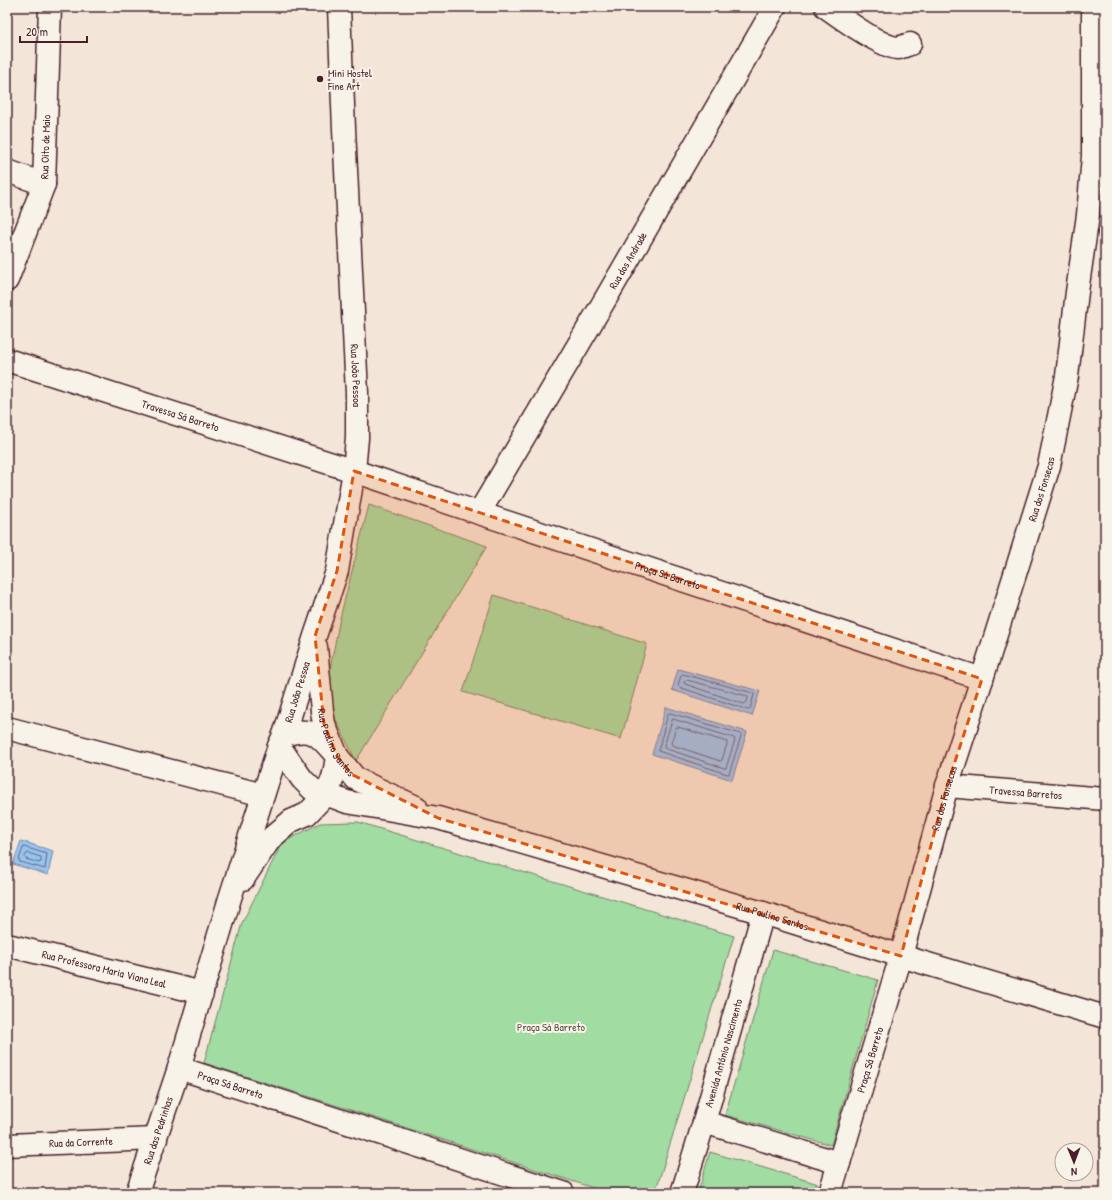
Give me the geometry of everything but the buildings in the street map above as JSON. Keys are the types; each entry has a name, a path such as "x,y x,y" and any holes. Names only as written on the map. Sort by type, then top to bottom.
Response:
{"street":[{"name":"Rua Oito de Maio","path":"7,280 44,184 50,7"},
{"name":"Rua João Pessoa","path":"282,740 337,571 354,471 357,438 357,393 344,128 340,7"},
{"name":"Rua dos Andrade","path":"479,513 775,7"},
{"path":"826,7 849,23 886,45 898,48 910,44"},
{"name":"Rua dos Fonsecas","path":"901,956 947,786 1051,458 1067,376 1088,215 1093,156 1099,127 1093,7"},
{"path":"7,171 44,184"},
{"name":"Travessa Sá Barreto","path":"7,360 354,471"},
{"name":"Praça Sá Barreto","path":"354,471 982,679"},
{"name":"Rua Paulino Santos","path":"315,636 324,724 337,756 356,779 438,818"},
{"path":"7,728 263,795"},
{"path":"179,1068 230,898 282,740 296,731 304,731 319,736 337,756 335,774 330,788 306,814 291,822 270,839 230,898"},
{"name":"Rua Paulino Santos","path":"282,740 302,779 312,789 325,795 347,802 438,818 763,913 1105,1017"},
{"name":"Travessa Barretos","path":"947,786 1105,799"},
{"name":"Avenida Antônio Nascimento","path":"682,1193 704,1122 763,913"},
{"name":"Rua Professora Maria Viana Leal","path":"7,945 202,993"},
{"name":"Praça Sá Barreto","path":"830,1193 901,956"},
{"name":"Praça Sá Barreto","path":"179,1068 563,1193"},
{"name":"Rua das Pedrinhas","path":"137,1193 179,1068"},
{"path":"704,1122 839,1163"},
{"name":"Rua da Corrente","path":"7,1145 156,1139"}],"highlighted area":[{"path":"354,471 982,679 947,786 901,956 438,818 351,774 337,756 324,724 315,636 337,571"}],"green space":[{"path":"369,505 487,546 356,761 334,716 329,674 340,618"},
{"path":"494,595 647,644 621,739 463,692"},
{"name":"Praça Sá Barreto","path":"358,822 734,936 655,1193 609,1193 204,1063 242,923 282,843 320,823"},
{"path":"773,950 878,980 831,1145 725,1115"},
{"path":"710,1152 822,1185 820,1193 698,1193"}],"water":[{"path":"678,669 760,691 752,716 672,690"},
{"path":"666,707 747,732 732,780 652,754"},
{"path":"21,841 53,851 48,875 13,864"}],"place":[{"name":"Mini Hostel Fine Art","path":"320,79"}]}
